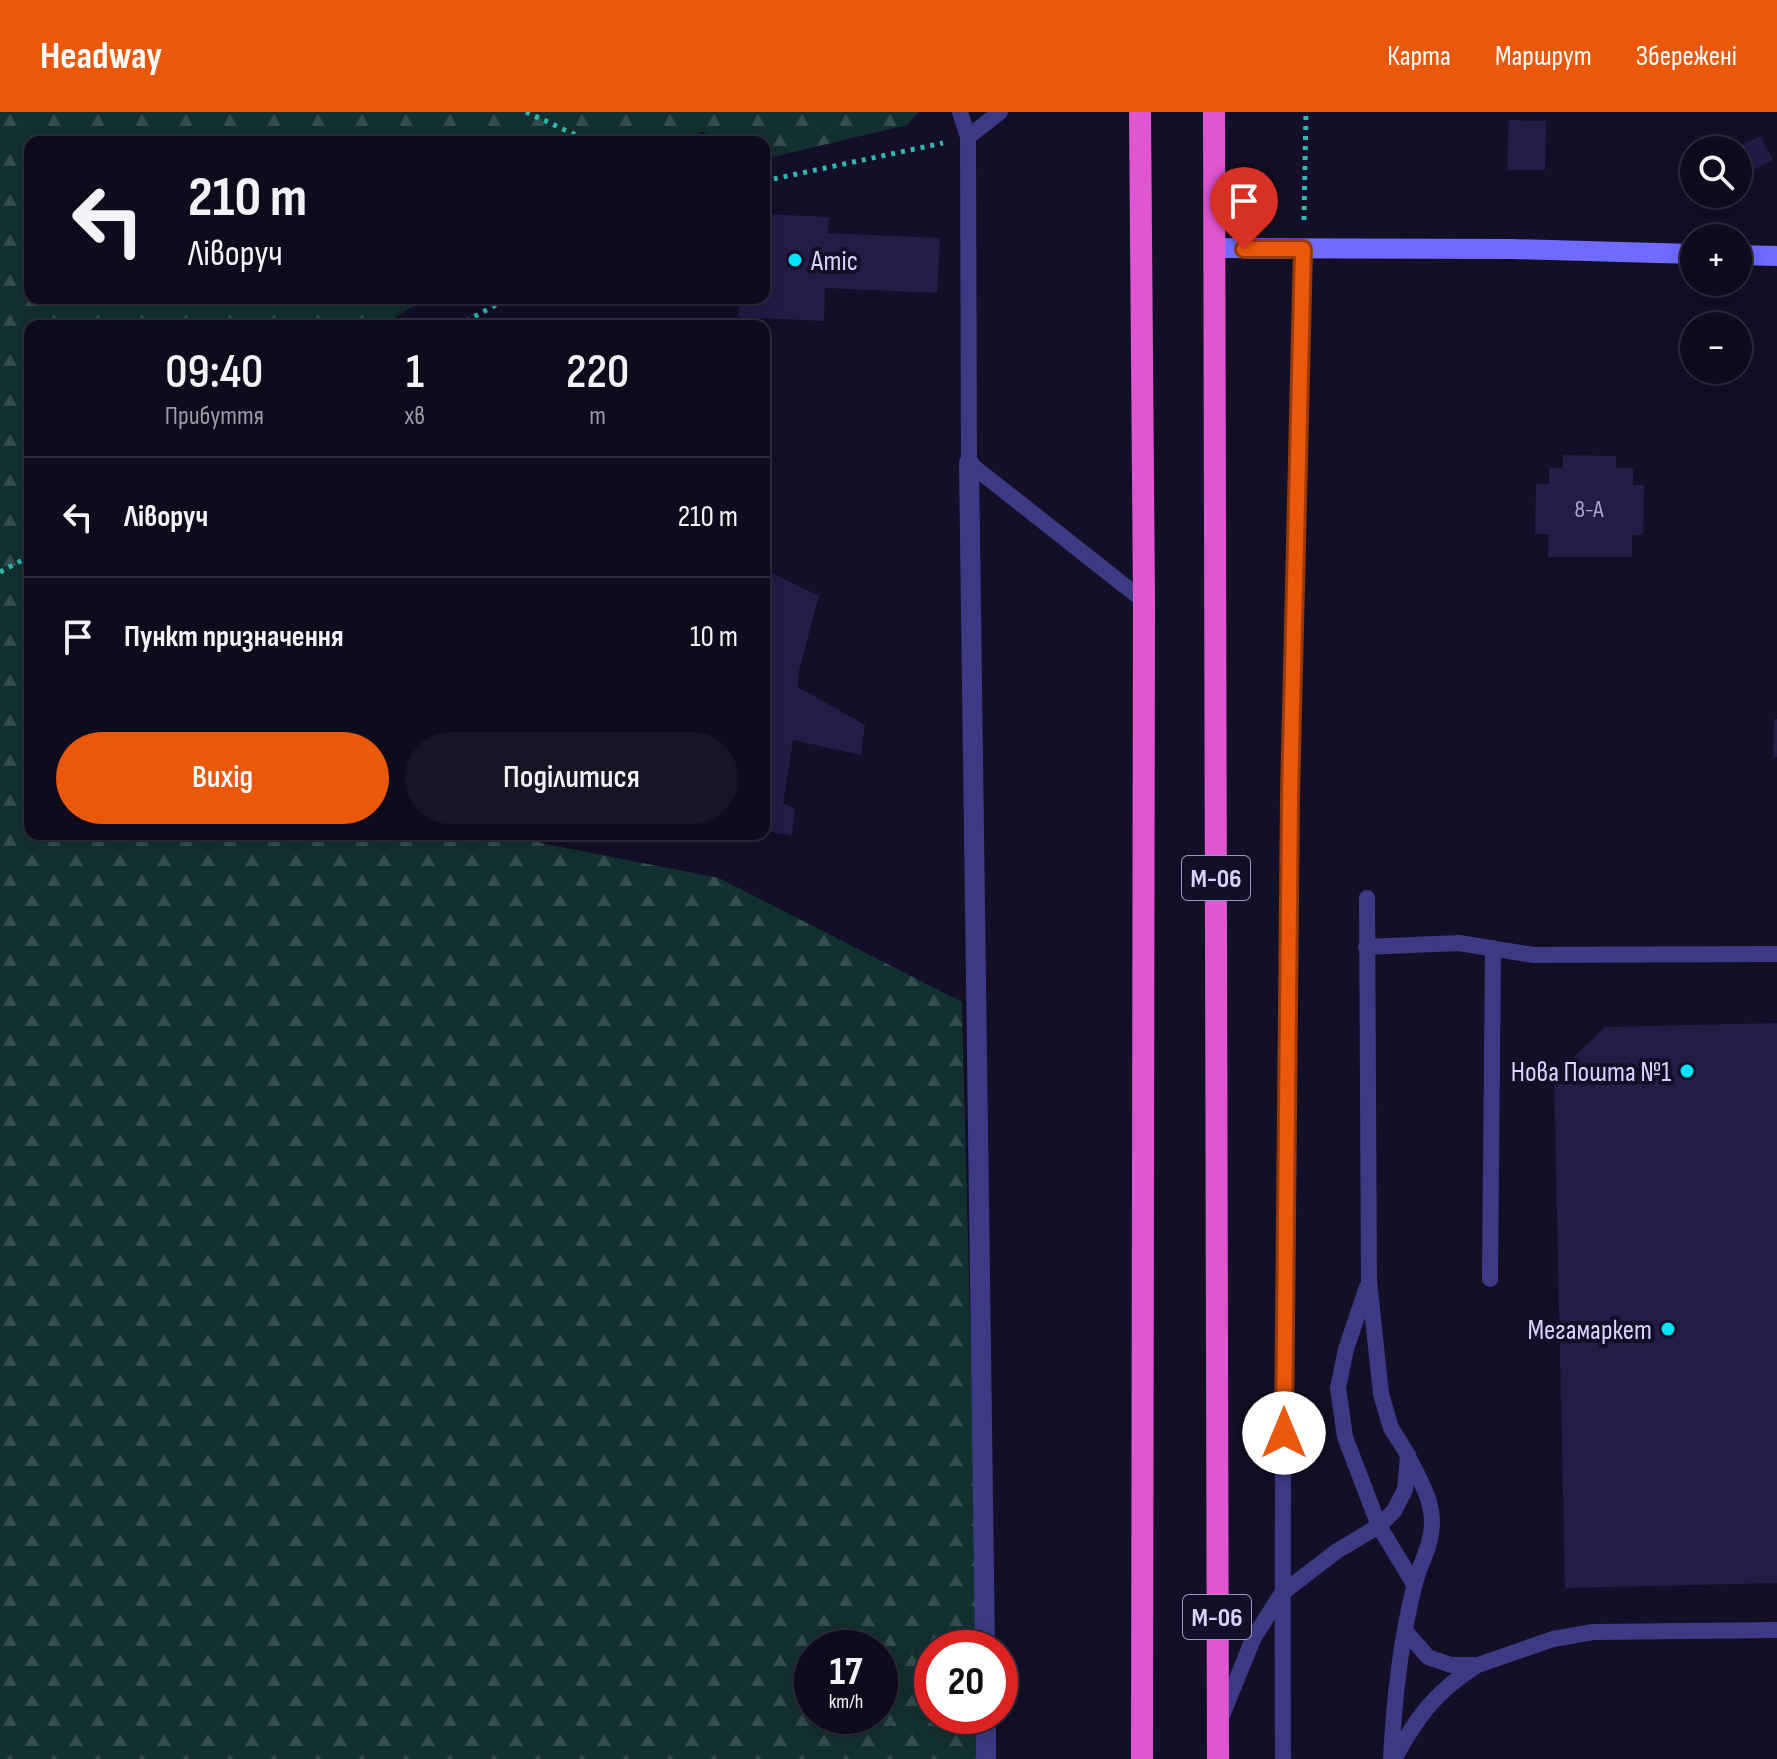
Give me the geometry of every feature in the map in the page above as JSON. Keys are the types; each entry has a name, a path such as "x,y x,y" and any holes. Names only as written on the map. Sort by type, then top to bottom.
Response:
{"highway":[{"name":"М-06","path":"1140,112 1144,601 1142,1759"},
{"name":"М-06","path":"1214,112 1218,1759"}],"main road":[{"path":"1214,248 1512,249 1680,254"},
{"path":"1752,255 1777,256"}],"street":[{"path":"969,463 985,1630"},
{"path":"986,1734 986,1759"}],"lane":[{"path":"960,112 968,137 969,463 1144,601"},
{"path":"968,137 1000,112"},
{"path":"1283,1759 1290,796 1303,249"},
{"path":"1367,898 1369,1281 1381,1394 1391,1428 1408,1455 1429,1501 1432,1521 1429,1549 1414,1584 1394,1707 1392,1759"},
{"path":"1366,947 1459,943 1533,955 1777,954"},
{"path":"1490,1279 1493,948"},
{"path":"1369,1281 1346,1349 1338,1388 1345,1437 1379,1526 1414,1584"},
{"path":"1218,1727 1253,1639 1282,1593 1337,1551 1379,1526 1394,1511 1405,1490 1408,1455"},
{"path":"1392,1759 1416,1719 1455,1679 1478,1665 1538,1643 1593,1632 1777,1630"},
{"path":"1406,1632 1428,1657 1451,1665 1478,1665"}],"path":[{"path":"526,112 578,136"},
{"path":"1303,249 1306,112"},
{"path":"770,180 968,137"},
{"path":"468,320 498,304"},
{"path":"0,572 24,559"}],"green space":[{"path":"0,112 919,112 907,125 770,158 770,136 710,136 702,131 694,136 24,136 24,304 417,304 391,320 24,320 24,840 539,840 541,843 719,878 962,1002 978,1630 914,1630 914,1734 980,1734 981,1759 0,1759"}],"building":[{"path":"1509,120 1546,121 1545,170 1507,170"},
{"path":"1760,136 1773,160 1752,171 1752,140"},
{"path":"770,214 829,217 828,233 940,238 937,293 825,288 824,321 738,317 739,304 770,304"},
{"path":"1563,455 1616,456 1616,468 1633,468 1633,485 1644,485 1643,535 1632,535 1632,557 1548,557 1549,534 1535,534 1536,484 1549,484 1549,468 1563,468"},
{"path":"770,572 819,596 799,671 798,687 865,725 861,755 793,740 783,804 795,808 792,835 770,832"},
{"path":"1774,719 1777,719 1777,757 1773,757"},
{"name":"Мегамаркет","path":"1777,1023 1777,1583 1565,1588 1554,1076 1605,1027"}],"place":[{"name":"Amic","path":"795,260"},
{"name":"Нова Пошта №1","path":"1687,1071"},
{"name":"Мегамаркет","path":"1668,1329"}],"route":[{"path":"1244,249 1303,249 1290,796 1284,1433"}]}
